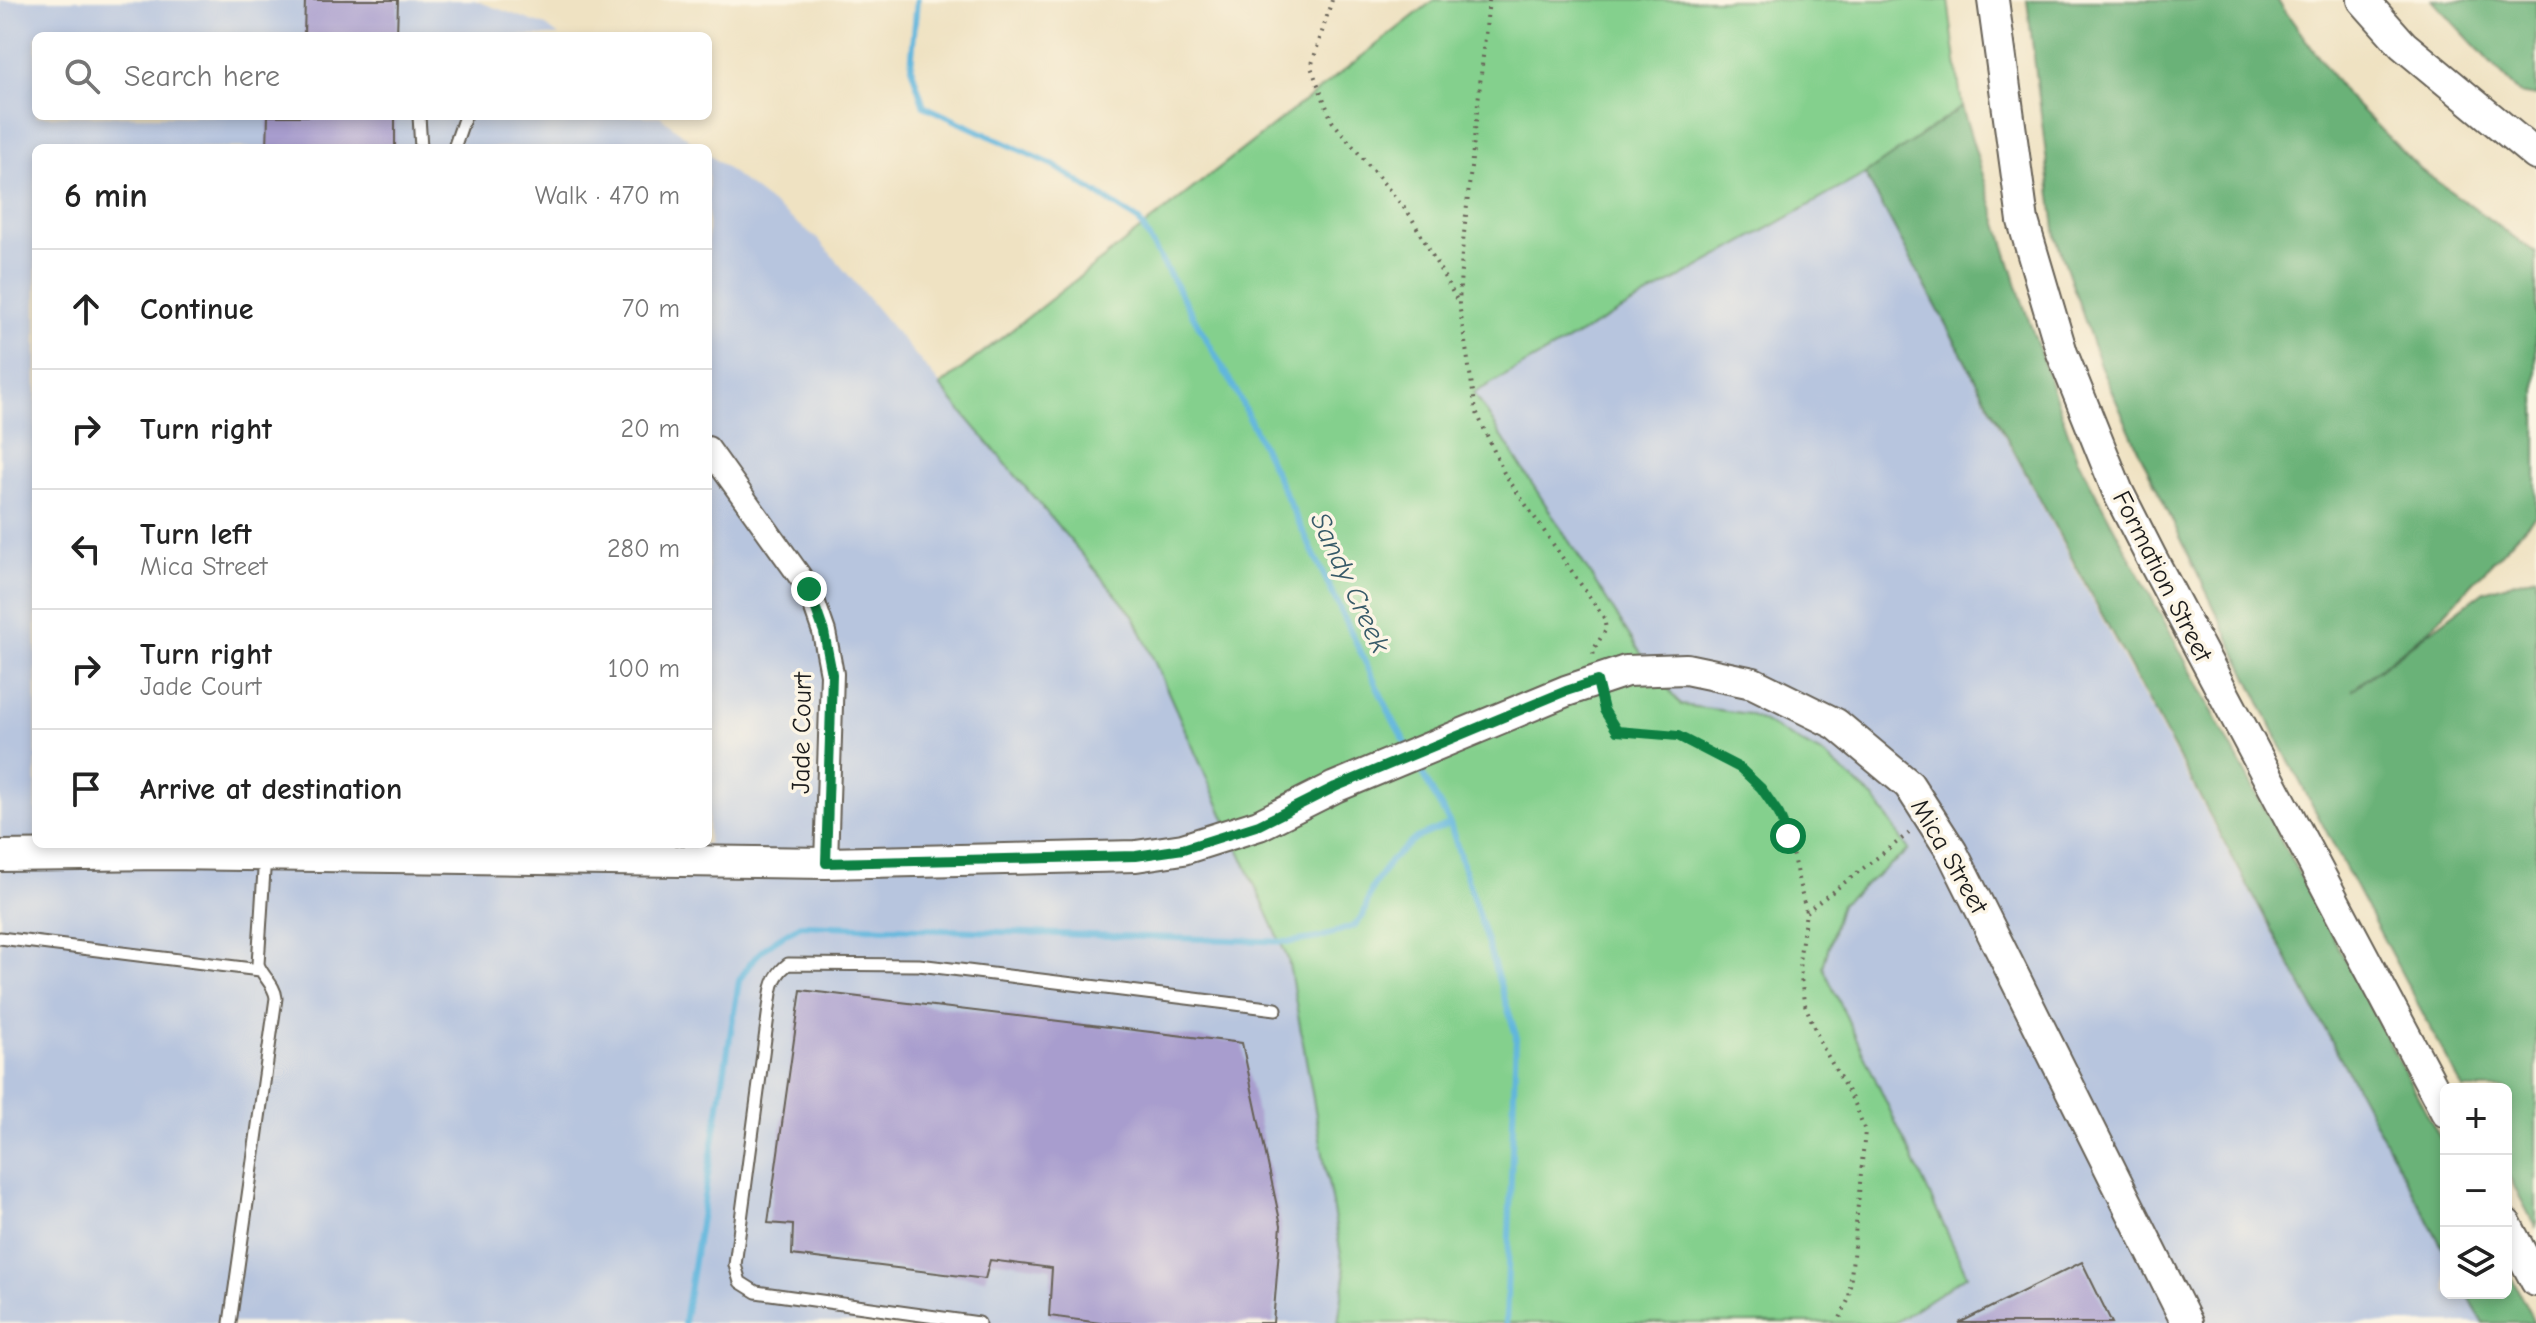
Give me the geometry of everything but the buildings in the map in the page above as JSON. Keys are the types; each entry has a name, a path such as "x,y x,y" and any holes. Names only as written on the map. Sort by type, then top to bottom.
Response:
{"street":[{"name":"Formation Street","path":"1993,0 2023,221 2062,353 2091,427 2118,492 2151,557 2440,1101"},
{"path":"2363,0 2403,45 2536,155"},
{"name":"Jade Court","path":"712,454 809,589 824,632 832,674 826,863"},
{"name":"Mica Street","path":"0,856 164,849 266,855 826,863 1136,856 1183,849 1259,825 1335,787 1490,722 1626,671 1686,669 1753,683 1836,724 1909,785 1952,852 2187,1323"},
{"path":"2508,1227 2536,1281"}],"lane":[{"path":"419,120 421,144"},
{"path":"455,144 464,120"},
{"path":"230,1323 276,998 258,964 266,855"},
{"path":"0,938 260,970"},
{"path":"979,1323 756,1292 740,1282 735,1265 771,993 781,969 788,964 919,965 1276,1009"}],"path":[{"path":"1332,0 1311,67 1332,121 1410,215 1459,304"},
{"path":"1489,0 1459,304 1476,411 1504,473 1604,618 1606,629 1594,649 1593,668 1604,710 1617,731 1678,736 1740,768 1761,788 1779,814 1788,836 1806,912 1799,962 1804,1002 1821,1044 1855,1104 1865,1131 1849,1298 1838,1323"},
{"path":"1806,912 1930,818"}],"shaded area":[{"path":"0,0 474,0 546,26 554,32 32,32 32,120 665,120 695,144 32,144 32,848 712,848 712,157 819,240 1134,616 1288,960 1345,1278 1338,1323 0,1323"},
{"path":"1865,174 2129,670 2440,1242 2440,1299 2470,1299 2484,1323 1894,1323 1966,1274 1823,967 1841,904 1908,849 1749,714 1682,705 1640,652 1473,392 1660,284"}],"green space":[{"path":"1434,0 1948,0 1962,107 1865,174 1474,393 1640,652 1681,705 1749,714 1823,754 1875,799 1909,850 1841,904 1823,967 1967,1275 1894,1323 1338,1323 1345,1277 1288,959 1134,616 940,386"},
{"path":"2027,0 2277,0 2347,96 2421,170 2536,253 2536,515 2430,629 2352,690 2484,591 2536,576 2536,1228 2512,1182 2512,1083 2460,1083 2281,746 2142,458 2100,365 2056,237"},
{"path":"2432,0 2536,0 2536,96 2519,93"},
{"path":"1962,107 2019,292 2077,458 2440,1138 2440,1243 1865,174"},
{"path":"2512,1279 2535,1323 2483,1323 2470,1299 2512,1299"}],"waterway":[{"name":"Sandy Creek","path":"917,0 911,67 924,106 1053,165 1139,221 1237,393 1408,747"},
{"name":"Sandy Creek","path":"1417,764 1450,824 1516,1035 1506,1323"},
{"path":"684,1323 739,981 758,954 773,942 801,925 1291,942 1318,938 1354,926 1363,916 1372,888 1390,861 1416,838 1450,824"}],"route":[{"path":"809,589 824,632 832,674 826,863 1136,856 1183,849 1259,825 1335,787 1597,681 1604,710 1617,731 1678,736 1740,768 1761,788 1779,814 1788,836"}]}
